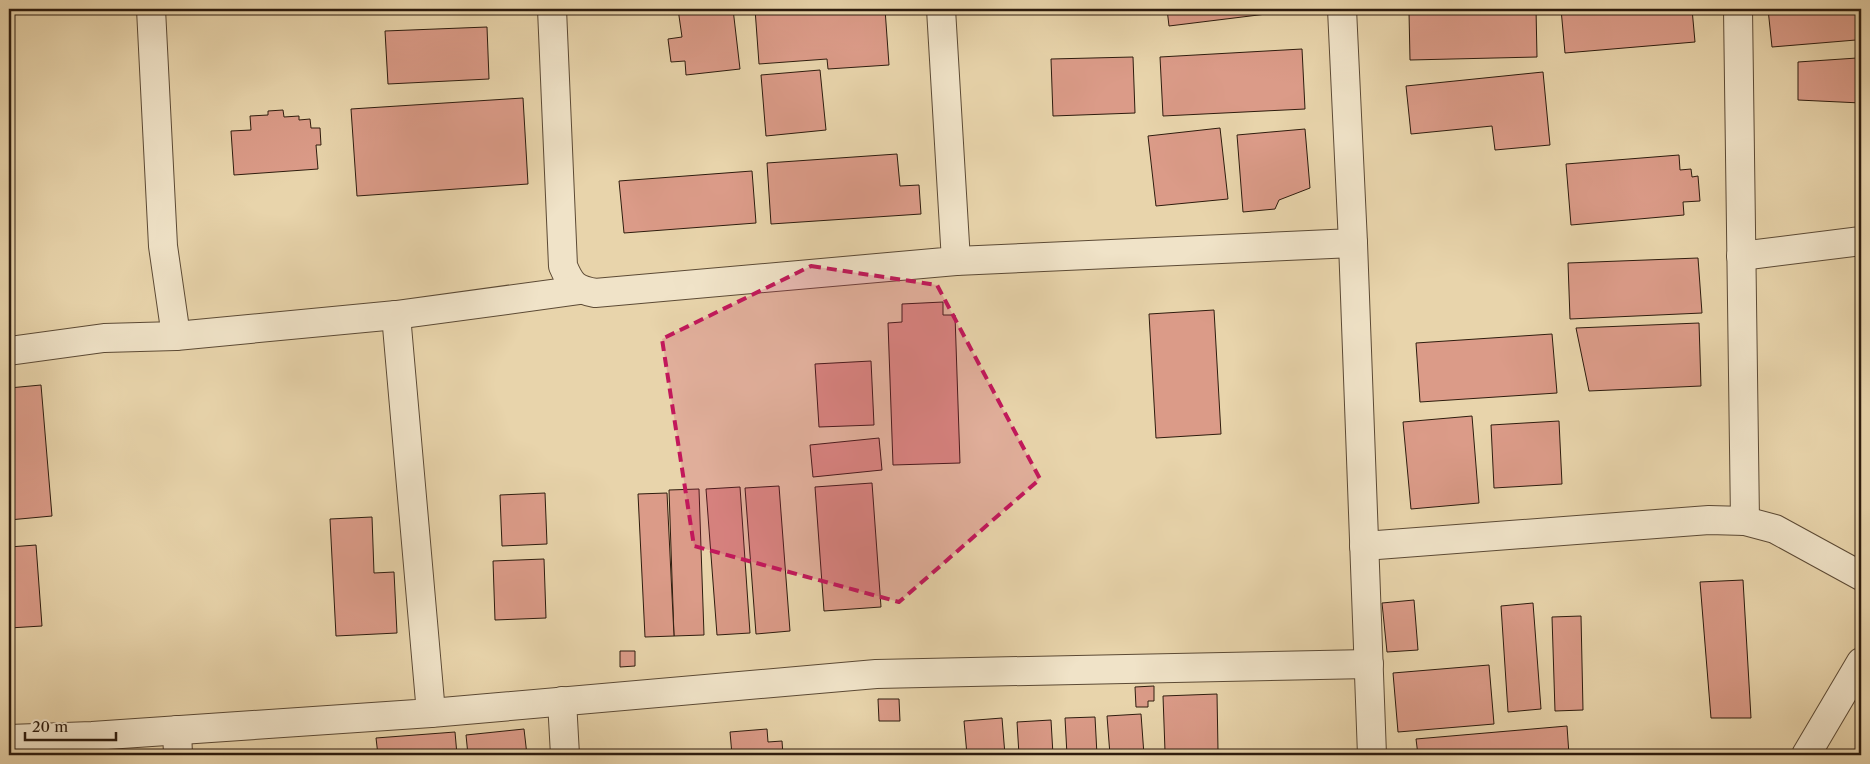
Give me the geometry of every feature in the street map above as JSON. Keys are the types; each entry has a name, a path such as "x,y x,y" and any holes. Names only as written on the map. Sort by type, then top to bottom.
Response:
{"street":[{"path":"151,9 164,246 176,336"},
{"path":"552,9 563,266 569,281 580,290"},
{"path":"941,9 956,261"},
{"path":"1342,9 1354,243 1372,755"},
{"path":"1738,9 1745,521"},
{"path":"1742,256 1861,241"},
{"path":"9,351 104,338 176,336 396,315 580,290 595,294 956,261 1354,243"},
{"path":"396,315 431,713"},
{"path":"1364,546 1709,520 1745,521 1775,529 1861,576"},
{"path":"1806,755 1861,662"},
{"path":"9,739 178,743 431,713 876,674 1369,664"},
{"path":"562,701 565,755"}],"highlighted area":[{"path":"811,266 937,285 1040,479 899,602 694,546 662,339"}],"building":[{"path":"678,9 733,9 740,69 686,75 685,61 671,62 668,39 682,37"},
{"path":"755,9 885,9 889,65 828,69 827,59 759,64"},
{"path":"1167,9 1299,9 1299,10 1169,26"},
{"path":"1536,9 1537,57 1410,60 1409,12"},
{"path":"1561,9 1692,9 1695,42 1565,53"},
{"path":"1768,9 1856,9 1856,40 1772,47"},
{"path":"487,27 489,79 388,84 385,31"},
{"path":"1302,49 1305,109 1163,116 1160,57"},
{"path":"1133,57 1135,113 1053,116 1051,59"},
{"path":"1857,58 1861,78 1861,103 1798,100 1798,62"},
{"path":"820,70 826,130 766,136 761,75"},
{"path":"1543,72 1550,145 1495,150 1492,126 1411,134 1406,86"},
{"path":"523,98 528,184 357,196 351,109"},
{"path":"283,110 284,117 299,116 299,120 310,119 311,128 320,128 321,145 316,145 318,169 234,175 231,131 251,130 250,116 268,115 268,111"},
{"path":"1220,128 1228,199 1156,206 1148,136"},
{"path":"1305,129 1310,188 1279,200 1275,209 1243,212 1237,135"},
{"path":"897,154 900,186 919,185 921,214 771,224 767,163"},
{"path":"1679,155 1680,170 1691,169 1692,177 1698,176 1700,201 1683,202 1684,215 1571,225 1566,164"},
{"path":"752,171 756,223 624,233 619,181"},
{"path":"1698,258 1702,313 1570,319 1568,263"},
{"path":"943,302 943,315 955,315 960,463 893,465 888,323 902,322 902,304"},
{"path":"1214,310 1221,434 1156,438 1149,314"},
{"path":"1699,323 1701,386 1589,391 1576,328"},
{"path":"1552,334 1557,393 1420,402 1416,343"},
{"path":"871,361 874,425 819,427 815,364"},
{"path":"41,385 52,516 9,520 9,388"},
{"path":"1472,416 1479,503 1411,509 1403,422"},
{"path":"1559,421 1562,484 1494,488 1491,425"},
{"path":"879,438 882,470 813,477 810,445"},
{"path":"872,483 881,607 824,611 815,487"},
{"path":"779,486 790,631 756,634 745,488"},
{"path":"740,487 750,633 717,635 706,489"},
{"path":"699,489 704,635 674,636 669,490"},
{"path":"545,493 547,544 502,546 500,495"},
{"path":"667,493 674,636 645,637 638,494"},
{"path":"372,517 374,573 394,572 397,633 336,636 330,519"},
{"path":"36,545 42,626 9,628 9,547"},
{"path":"544,559 546,618 495,620 493,561"},
{"path":"1743,580 1751,718 1711,718 1700,582"},
{"path":"1414,600 1418,650 1387,652 1382,603"},
{"path":"1533,603 1541,709 1508,712 1501,606"},
{"path":"1581,616 1583,710 1555,711 1552,617"},
{"path":"620,651 635,651 635,666 620,667"},
{"path":"1489,665 1494,724 1398,732 1393,673"},
{"path":"1154,686 1154,701 1148,701 1148,707 1136,707 1135,687"},
{"path":"1217,694 1218,750 1165,751 1163,696"},
{"path":"878,699 899,699 900,721 879,721"},
{"path":"1141,714 1144,755 1110,755 1107,716"},
{"path":"1095,717 1097,755 1067,755 1065,718"},
{"path":"1002,718 1005,755 967,755 964,721"},
{"path":"1051,720 1053,755 1019,755 1017,722"},
{"path":"1567,726 1569,755 1418,755 1416,739"},
{"path":"524,729 527,755 468,755 466,735"},
{"path":"767,729 768,742 782,741 783,755 732,755 730,732"},
{"path":"455,732 457,755 378,755 376,738"}]}
